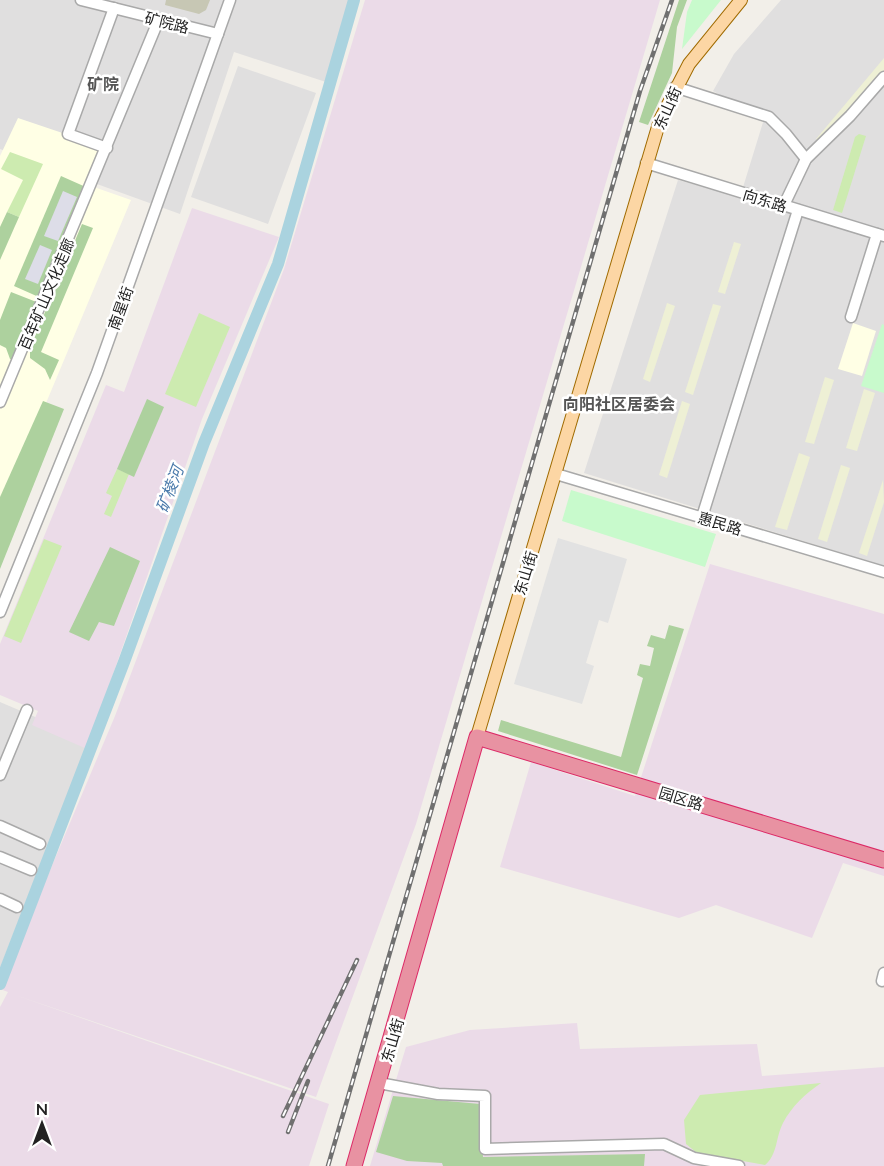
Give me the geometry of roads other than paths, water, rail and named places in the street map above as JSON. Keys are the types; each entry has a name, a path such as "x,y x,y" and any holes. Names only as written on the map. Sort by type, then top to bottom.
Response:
{"highway":[{"name":"园区路","path":"477,737 884,860"},
{"name":"东山街","path":"354,1166 477,737"}],"main road":[{"name":"东山街","path":"477,737 660,120 675,87 705,42 741,0"}],"street":[{"name":"矿院路","path":"81,0 218,34"},
{"name":"南星街","path":"0,612 97,373 230,0"},
{"path":"106,148 68,134 114,8"},
{"name":"百年矿山文化走廊","path":"0,402 159,19"},
{"path":"784,206 806,159 850,116 884,77"},
{"path":"675,87 769,117 806,159"},
{"name":"向东路","path":"646,163 880,235"},
{"path":"702,517 798,210"},
{"path":"851,317 880,235"},
{"name":"惠民路","path":"556,474 884,572"},
{"path":"0,775 27,710"},
{"path":"0,826 40,844"},
{"path":"0,857 31,870"},
{"path":"0,899 17,907"},
{"path":"379,1083 438,1094 485,1096 485,1149 664,1144 694,1158 739,1166"}],"waterway":[{"name":"矿棱河","path":"0,984 124,662 204,443 278,264 354,0"}],"railway":[{"path":"328,1166 640,91 672,0"},
{"path":"283,1116 357,960"},
{"path":"288,1132 308,1081"}],"district":[{"name":"矿院","path":"103,83"},
{"name":"向阳社区居委会","path":"619,403"}]}
